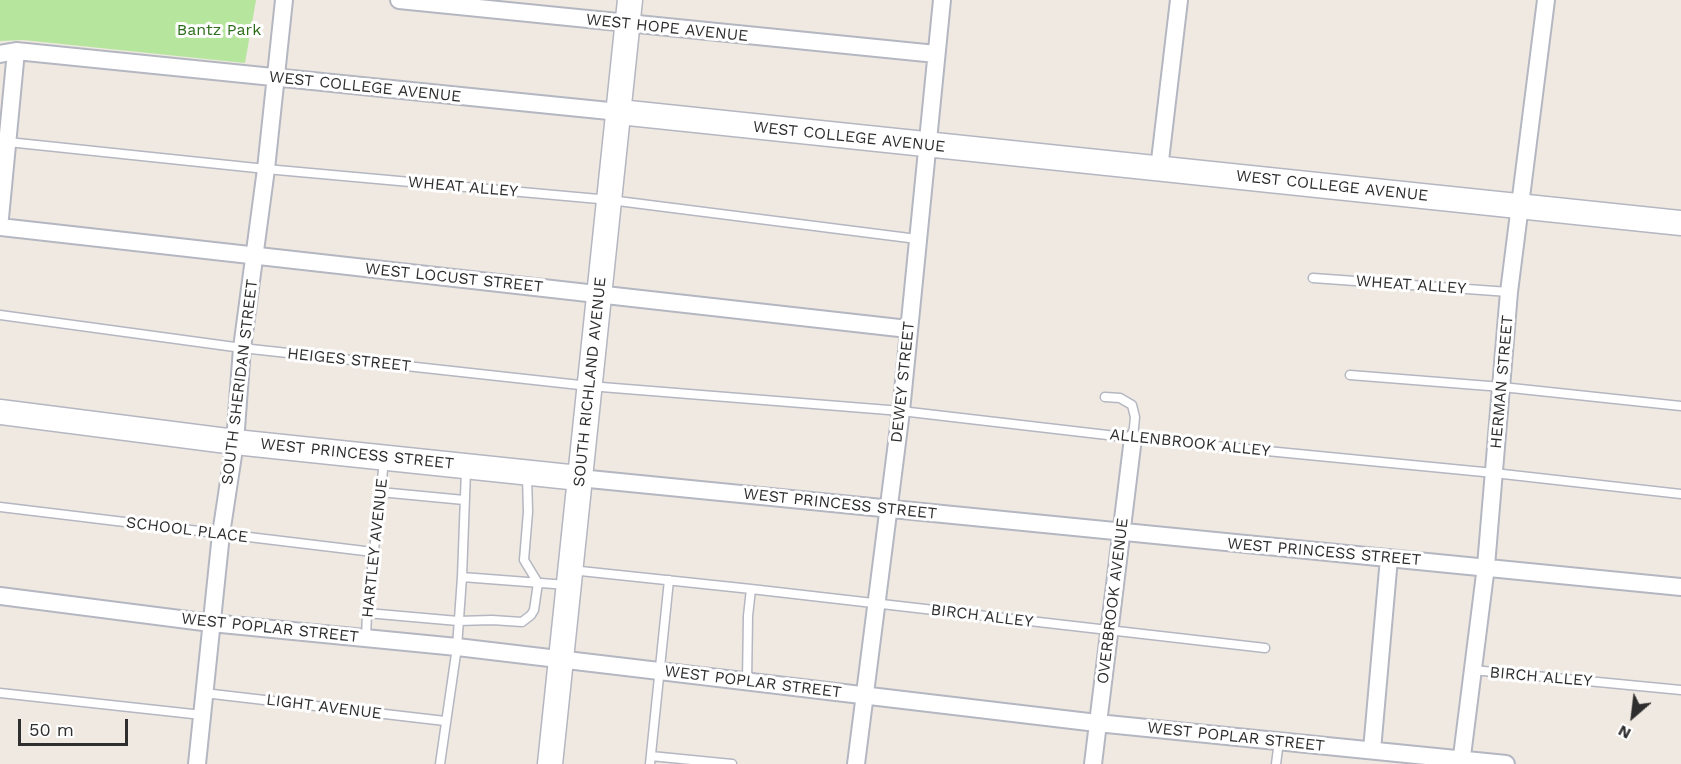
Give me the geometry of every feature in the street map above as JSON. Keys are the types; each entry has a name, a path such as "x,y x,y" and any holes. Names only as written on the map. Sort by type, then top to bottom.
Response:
{"street":[{"name":"SOUTH SHERIDAN STREET","path":"197,764 221,534 235,442 242,348 266,169 284,0"},
{"name":"WEST HOPE AVENUE","path":"399,0 936,54"},
{"name":"SOUTH RICHLAND AVENUE","path":"550,764 630,0"},
{"name":"DEWEY STREET","path":"856,764 901,411 942,0"},
{"path":"1159,169 1179,0"},
{"name":"HERMAN STREET","path":"1461,762 1486,566 1509,292 1546,0"},
{"name":"WEST COLLEGE AVENUE","path":"8,52 619,112 1681,223"},
{"path":"0,218 8,142 8,52"},
{"name":"WEST LOCUST STREET","path":"0,227 908,329"},
{"name":"WEST PRINCESS STREET","path":"0,412 235,442 579,478 1681,587"},
{"name":"OVERBROOK AVENUE","path":"1093,764 1133,438"},
{"path":"1372,750 1389,558"},
{"name":"WEST POPLAR STREET","path":"0,596 212,623 457,647 1097,723 1372,750 1461,762 1506,764"}],"lane":[{"name":"WHEAT ALLEY","path":"8,142 266,169 610,200 917,239"},
{"name":"WHEAT ALLEY","path":"1313,278 1509,292"},
{"name":"HEIGES STREET","path":"0,315 242,348 589,386 699,395"},
{"path":"1350,375 1502,387 1681,406"},
{"name":"ALLENBROOK ALLEY","path":"699,395 901,411 1133,438 1494,472 1681,494"},
{"path":"1105,396 1120,398 1132,405 1135,417 1133,438"},
{"name":"HARTLEY AVENUE","path":"366,638 385,457"},
{"path":"440,764 457,647 466,466"},
{"path":"367,613 458,621 522,622 534,610 538,583 524,560 528,512 526,472"},
{"path":"380,492 464,500"},
{"name":"SCHOOL PLACE","path":"0,507 374,552"},
{"path":"462,577 538,583 568,578 669,580 650,760 687,759 732,764"},
{"name":"BIRCH ALLEY","path":"669,580 1265,648"},
{"path":"747,682 748,616 752,589"},
{"name":"BIRCH ALLEY","path":"1473,670 1681,690"},
{"path":"0,693 202,715"},
{"name":"LIGHT AVENUE","path":"204,693 445,722"},
{"path":"1276,764 1279,741"}],"green space":[{"name":"Bantz Park","path":"0,0 256,0 245,63 23,40 0,41"}]}
